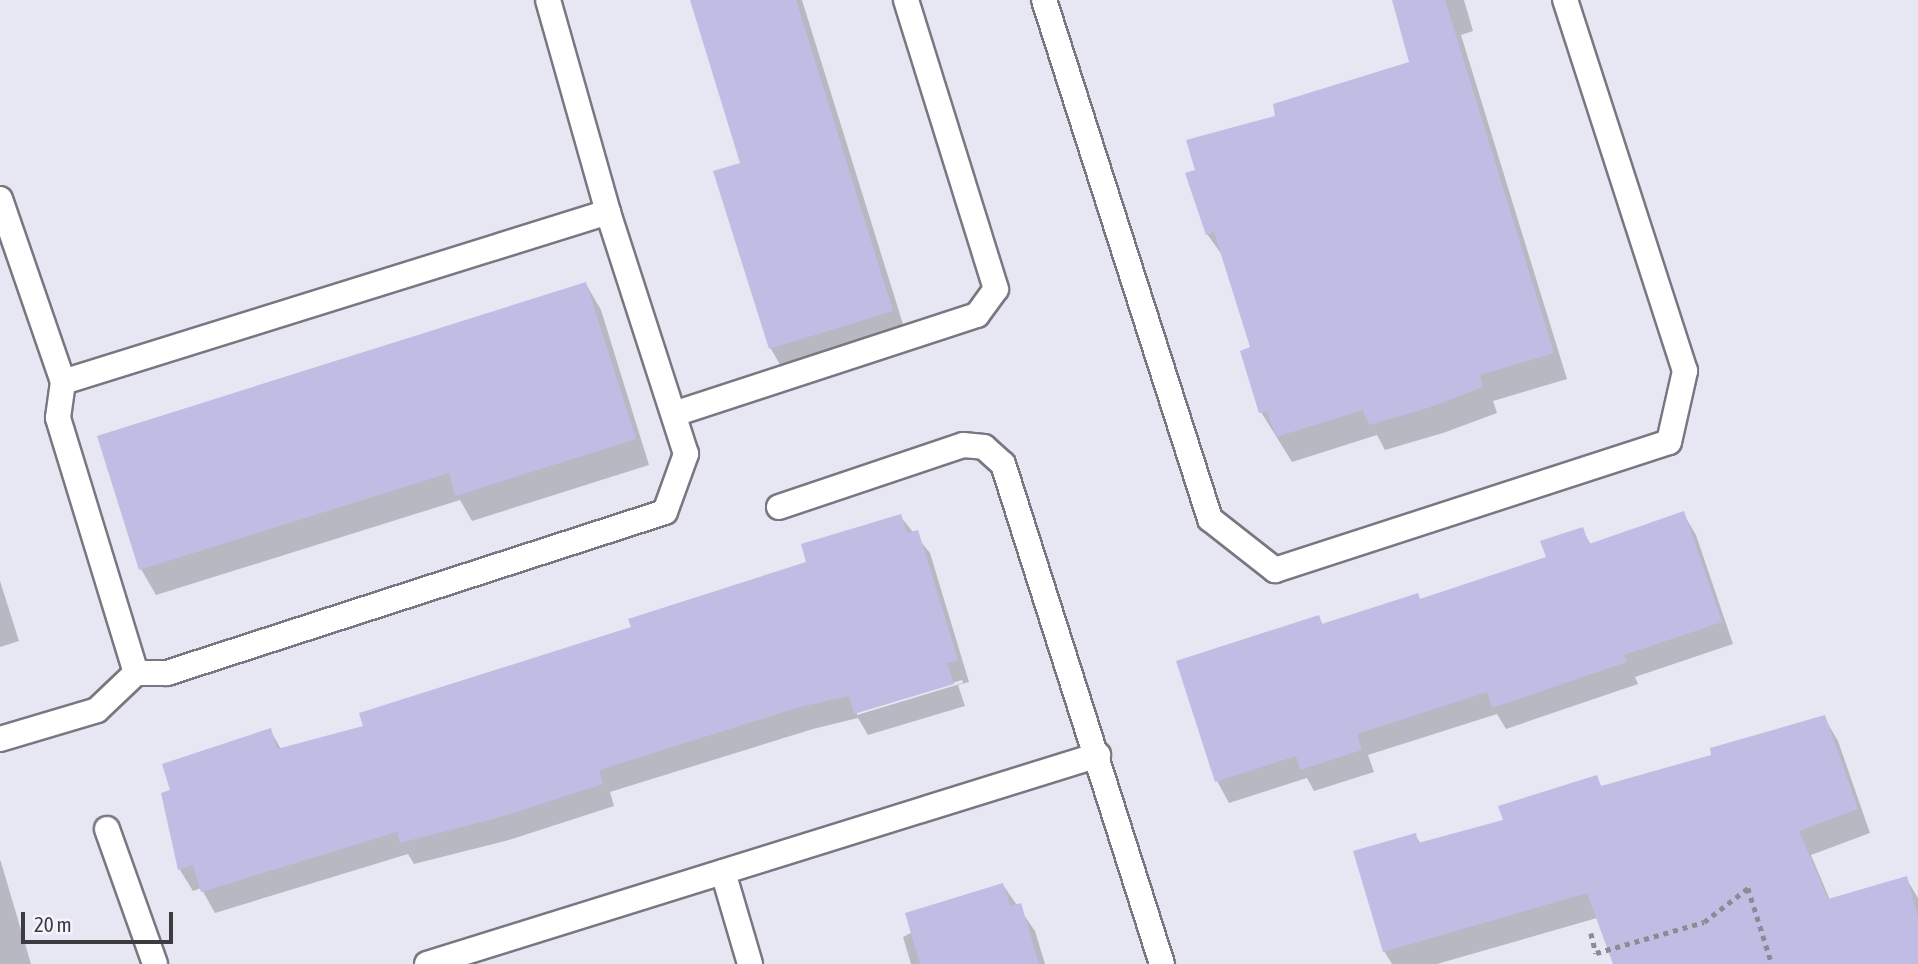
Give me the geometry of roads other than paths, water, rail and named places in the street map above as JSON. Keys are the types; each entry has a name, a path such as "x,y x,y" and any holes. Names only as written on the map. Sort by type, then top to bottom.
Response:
{"lane":[{"path":"0,738 97,710 135,673 167,673 665,512 686,454 608,212 548,0"},
{"path":"674,414 977,315 996,289 906,0"},
{"path":"1044,0 1210,519 1275,570 1669,442 1685,371 1565,0"},
{"path":"0,199 9,253 63,382 58,418 135,673"},
{"path":"63,382 608,212"},
{"path":"779,508 963,446 984,447 1003,464 1098,755 1162,964"},
{"path":"427,964 1098,755"},
{"path":"107,829 155,964"},
{"path":"723,872 750,964"}]}
